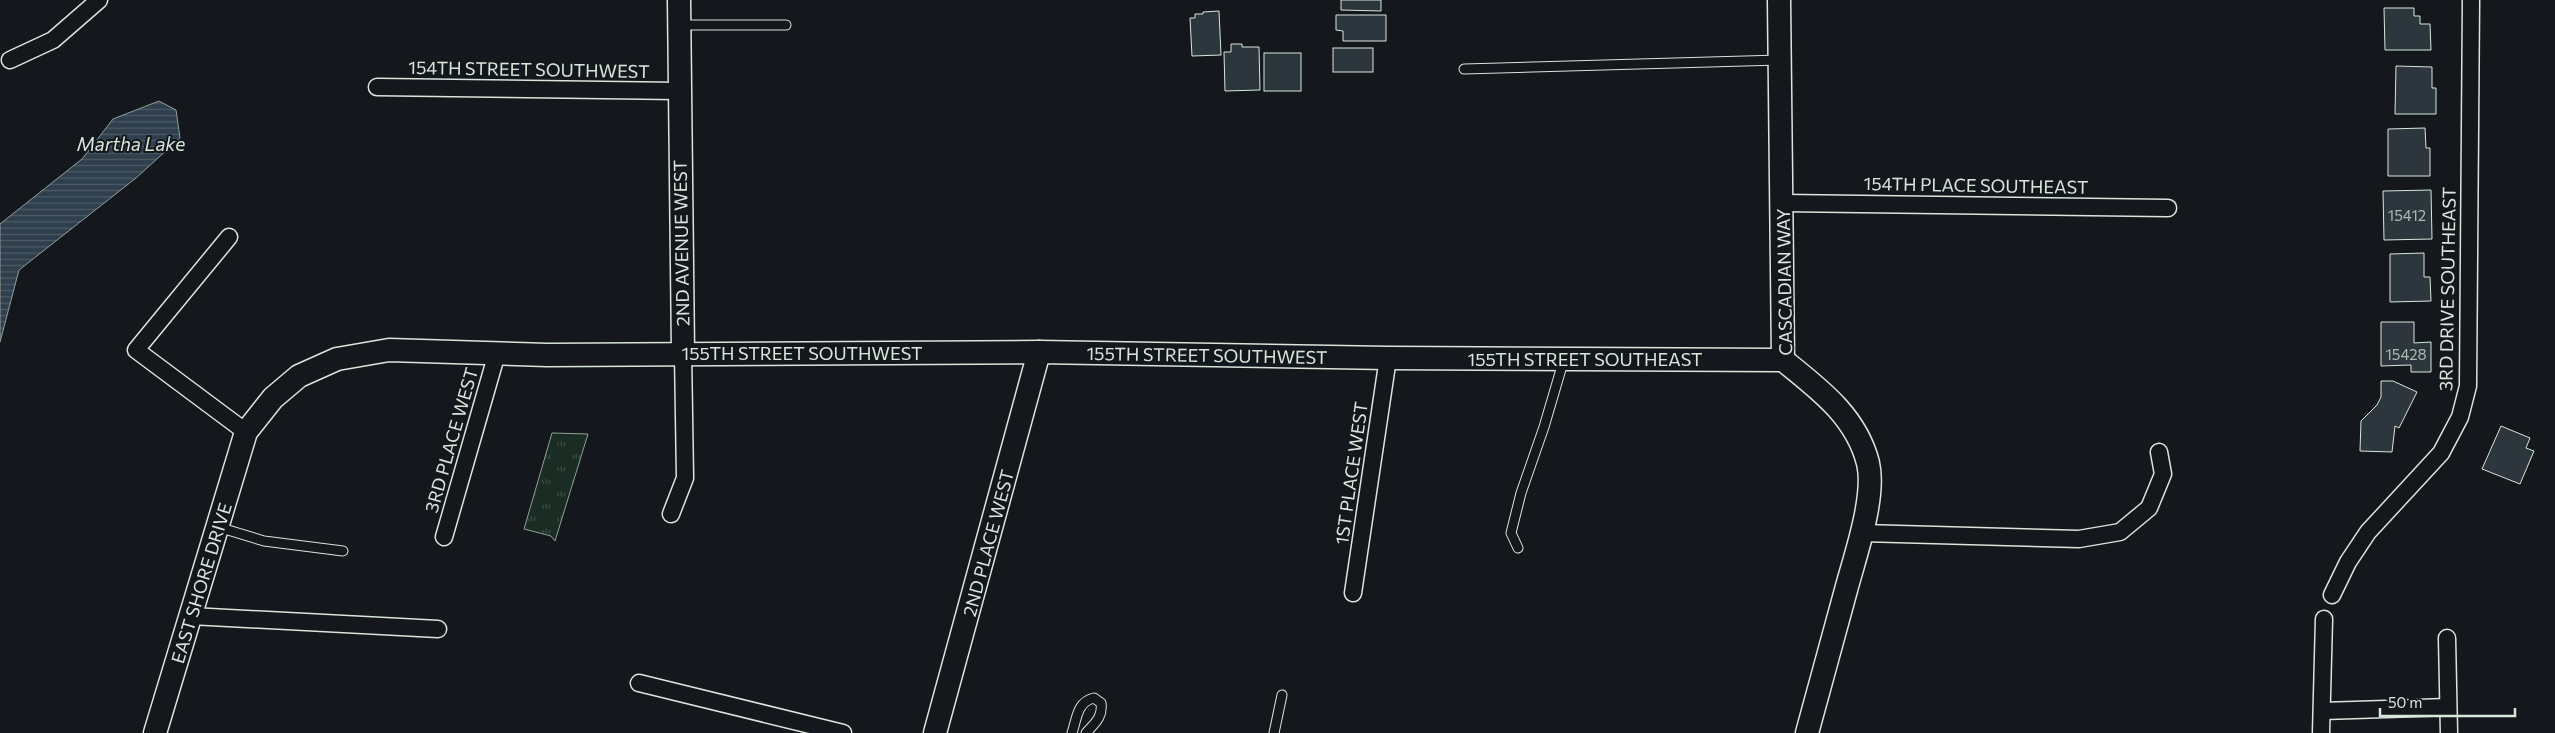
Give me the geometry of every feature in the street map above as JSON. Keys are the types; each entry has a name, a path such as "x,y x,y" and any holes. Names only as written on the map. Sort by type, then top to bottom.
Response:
{"street":[{"path":"10,60 53,40 99,0"},
{"name":"2ND AVENUE WEST","path":"671,514 685,478 679,0"},
{"name":"CASCADIAN WAY","path":"1779,0 1782,360 1827,395 1851,424 1868,463 1871,483 1862,533 1807,733"},
{"name":"3RD DRIVE SOUTHEAST","path":"2332,595 2348,562 2368,532 2441,453 2460,417 2468,386 2471,0"},
{"name":"154TH STREET SOUTHWEST","path":"377,87 680,91"},
{"name":"154TH PLACE SOUTHEAST","path":"1782,203 2168,208"},
{"path":"229,237 136,350 246,432"},
{"name":"155TH STREET SOUTHWEST","path":"246,432 273,398 299,376 337,359 389,350 547,355 1039,352 1388,358"},
{"name":"2ND PLACE WEST","path":"935,733 1039,352"},
{"name":"3RD PLACE WEST","path":"444,538 497,353"},
{"name":"155TH STREET SOUTHEAST","path":"1388,358 1782,360"},
{"name":"1ST PLACE WEST","path":"1353,593 1388,358"},
{"name":"EAST SHORE DRIVE","path":"155,733 246,432"},
{"path":"1862,533 2079,539 2120,532 2149,508 2163,474 2159,452"},
{"path":"191,616 438,629"},
{"path":"2321,733 2324,619"},
{"path":"2447,638 2449,733"},
{"path":"639,683 843,733"},
{"path":"2323,712 2448,707"}],"lane":[{"path":"679,25 786,25"},
{"path":"1464,69 1780,60"},
{"path":"1518,548 1511,533 1520,493 1544,427 1564,359"},
{"path":"218,527 264,541 343,551"},
{"path":"1274,733 1282,695"},
{"path":"1072,733 1080,705 1086,700 1094,698 1101,703 1102,710 1099,719 1086,733"}],"green space":[{"path":"552,433 588,434 555,541 551,536 524,529"}],"water":[{"name":"Martha Lake","path":"159,101 176,110 180,138 136,178 19,270 0,342 0,224 82,159 113,119"}],"building":[{"path":"1341,0 1381,0 1381,11 1341,10"},
{"path":"2384,8 2414,8 2414,16 2420,16 2420,24 2430,24 2431,50 2385,50"},
{"path":"1219,11 1221,55 1192,56 1190,18 1195,18 1195,14 1203,14 1203,12"},
{"path":"1336,15 1386,15 1386,41 1343,41 1343,31 1336,30"},
{"path":"1231,44 1242,44 1242,47 1259,47 1260,90 1225,91 1224,52 1231,52"},
{"path":"1333,48 1373,48 1373,72 1333,72"},
{"path":"1264,53 1301,53 1301,91 1264,91"},
{"path":"2396,66 2432,67 2432,88 2436,88 2436,114 2395,114"},
{"path":"2425,128 2426,148 2430,148 2430,176 2388,176 2388,129"},
{"path":"2431,190 2432,239 2384,240 2383,191"},
{"path":"2424,253 2424,277 2430,277 2431,301 2390,302 2390,254"},
{"path":"2381,322 2414,322 2414,343 2431,342 2431,372 2411,372 2411,365 2381,366"},
{"path":"2381,381 2393,381 2417,392 2399,428 2395,426 2392,452 2360,451 2361,421 2377,405 2381,397"},
{"path":"2501,426 2530,438 2526,448 2534,451 2520,484 2482,469"}]}
